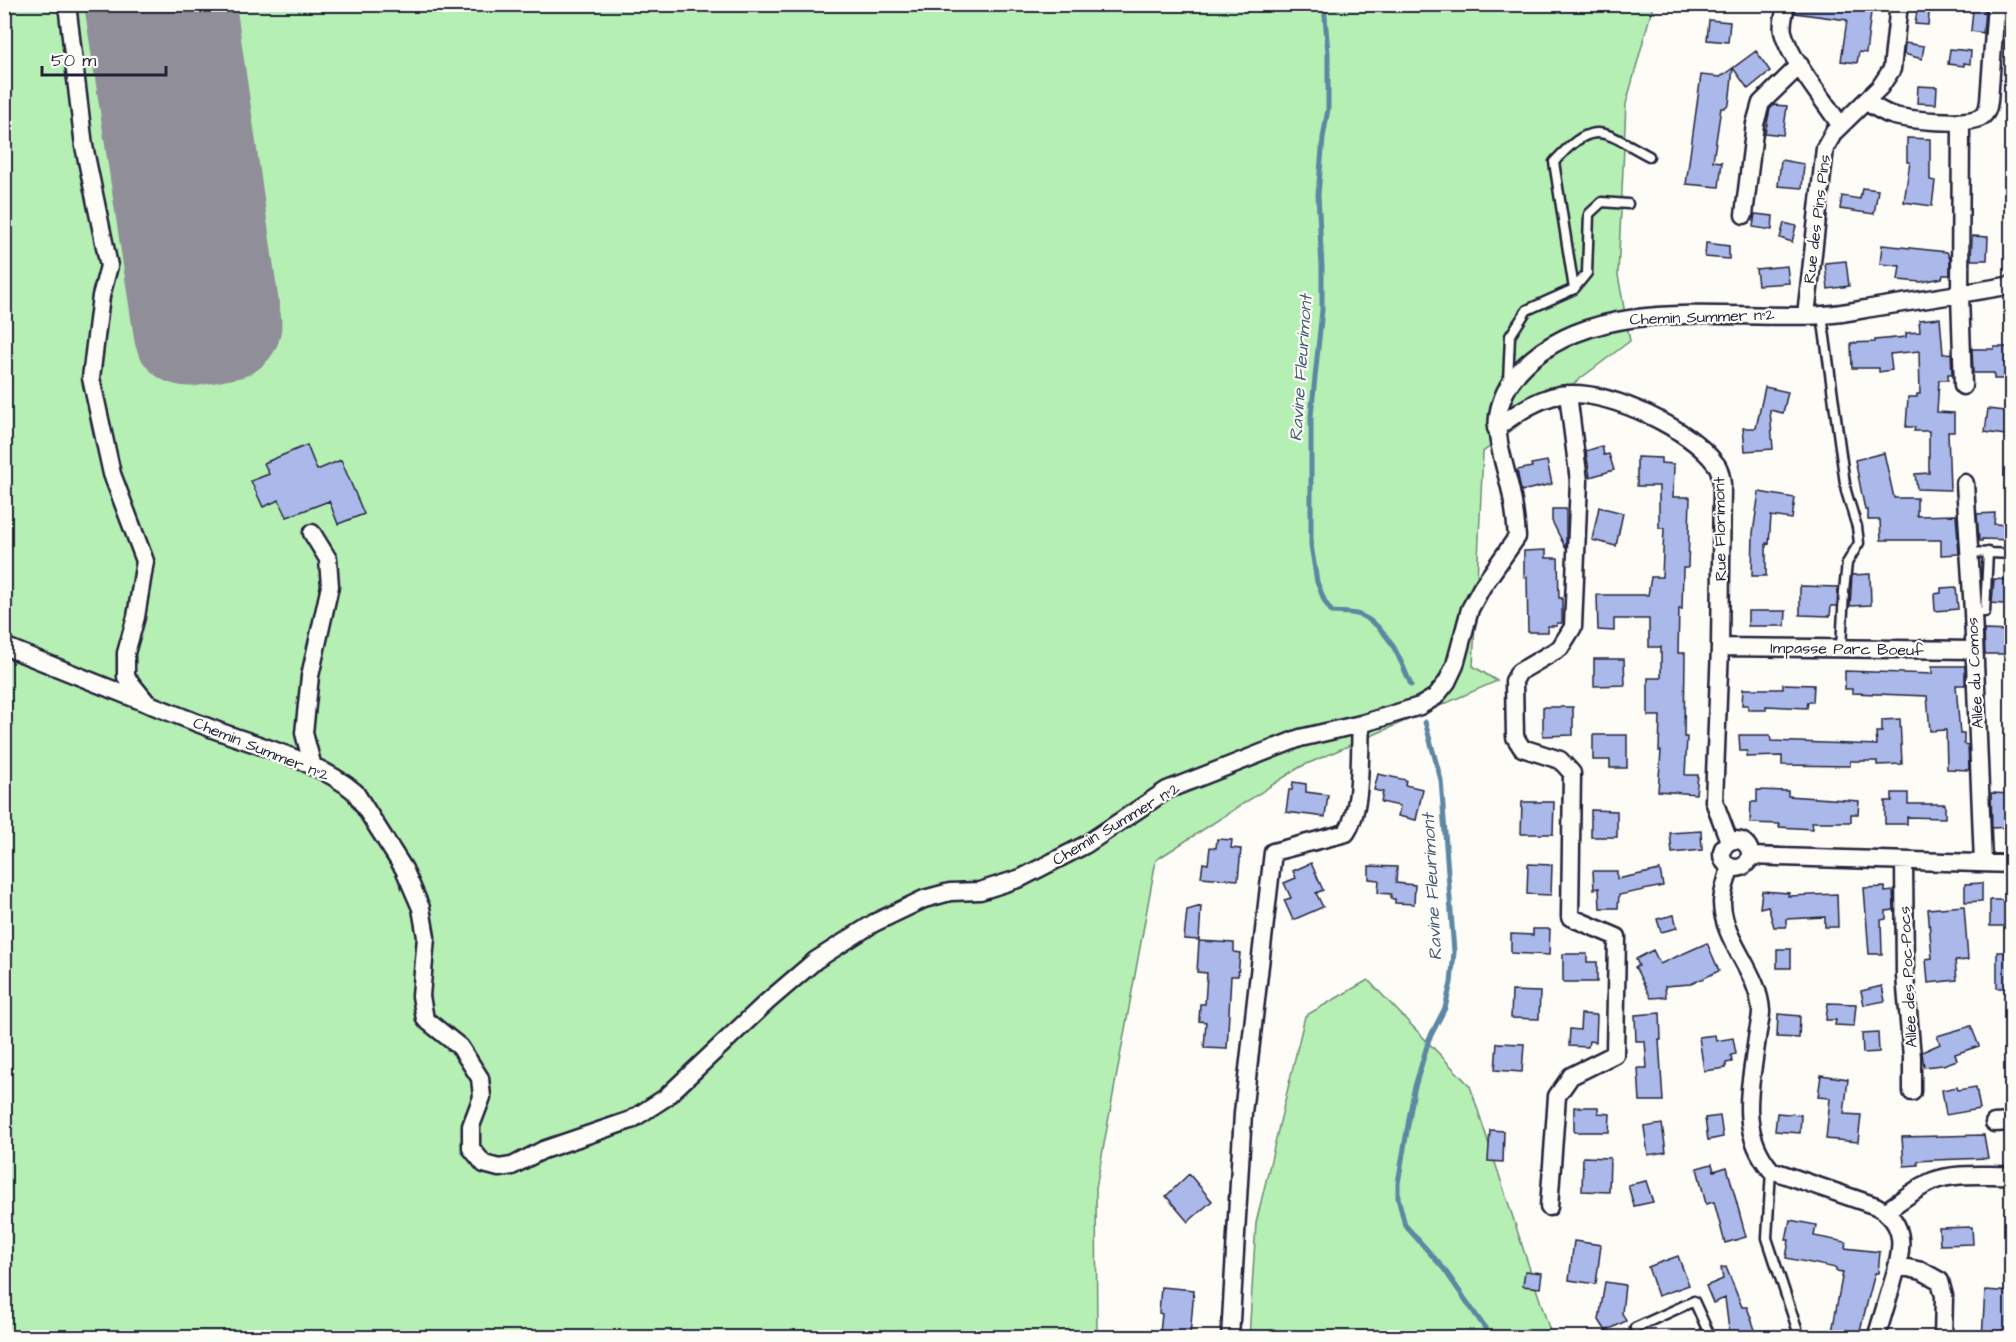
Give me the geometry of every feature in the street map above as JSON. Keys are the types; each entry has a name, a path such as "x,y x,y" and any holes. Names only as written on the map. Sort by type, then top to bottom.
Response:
{"street":[{"path":"67,4 84,146 109,266 101,296 91,378 112,474 146,561 136,617 126,653 126,677 149,704"},
{"path":"1786,4 1783,30 1800,65 1840,124"},
{"name":"Rue des Pins Pins","path":"1814,315 1825,148 1840,124 1866,102 1892,69 1899,4"},
{"path":"1866,102 1890,115 1961,122 1979,119 1987,111 1996,4"},
{"path":"1744,214 1755,124 1761,103 1800,65"},
{"path":"1961,122 1960,295 1963,386"},
{"name":"Chemin Summer n°2","path":"4,646 313,767 355,792 404,869 421,908 426,937 421,996 425,1019 460,1047 480,1078 482,1096 471,1126 471,1148 483,1164 499,1168 512,1166 543,1150 631,1120 665,1098 767,1002 816,960 874,923 924,898 950,892 981,891 1021,878 1085,845 1167,790 1300,738 1361,724 1419,706 1435,697 1447,682 1455,665 1470,609 1482,587 1517,537 1512,494 1496,428 1501,401 1508,387 1524,366 1546,347 1571,334 1604,323 1639,317 1814,315 1960,295 2012,285"},
{"path":"1549,1207 1557,1096 1570,1076 1616,1054 1617,937 1570,917 1572,773 1560,760 1522,748 1515,737 1514,681 1519,672 1560,648 1573,627 1579,481 1568,394"},
{"name":"Rue Florimont","path":"1496,428 1533,404 1568,394 1598,396 1659,421 1698,444 1717,464 1722,484 1720,646 1714,801 1729,841"},
{"name":"Allée du Comos","path":"1965,483 1983,863"},
{"path":"312,533 328,559 330,586 310,675 304,733 313,767"},
{"name":"Impasse Parc Boeuf","path":"1720,646 1974,650"},
{"path":"1230,1338 1244,1113 1273,852 1346,833 1353,823 1357,805 1361,724"},
{"path":"1734,839 1745,842 1750,856 1747,863 1738,868 1727,865 1722,855 1725,844 1734,839"},
{"path":"1750,856 2012,864"},
{"name":"Allée des Poc-Pocs","path":"1904,862 1905,976 1912,1057 1912,1092"},
{"path":"1730,867 1722,903 1728,932 1755,986 1761,1011 1749,1108 1751,1135 1763,1161 1771,1170 1886,1211 1894,1220 1899,1230 1901,1250 1876,1338"},
{"path":"1994,1123 2012,1122"},
{"path":"1886,1211 1917,1189 1935,1180 1954,1176 2012,1175"},
{"path":"1898,1266 1922,1271 1940,1281 1944,1296 1943,1338"}],"lane":[{"path":"1574,289 1554,162 1580,136 1598,132 1610,135 1649,156"},
{"path":"1508,387 1510,336 1527,310 1574,289 1587,273 1589,214 1602,202 1628,204"},
{"path":"1814,315 1846,491 1857,527 1859,543 1847,563 1841,649"},
{"path":"1969,552 2012,554"},
{"path":"1972,612 1985,612 1988,552"},
{"path":"1771,1170 1767,1238 1800,1338"},
{"path":"1635,1328 1694,1301 1711,1338"}],"green space":[{"path":"5,5 1653,5 1626,104 1618,275 1630,341 1483,452 1473,666 1497,681 1300,767 1156,860 1096,1188 1097,1337 5,1338"},
{"path":"1368,980 1470,1086 1552,1337 1249,1338 1256,1223 1305,1016"}],"building":[{"path":"1796,4 1872,4 1866,53 1859,52 1857,63 1841,61 1847,20 1795,13"},
{"path":"1918,4 1930,4 1928,25 1915,24"},
{"path":"1973,9 1985,10 1983,33 1971,31"},
{"path":"1709,20 1730,22 1728,42 1707,40"},
{"path":"1905,43 1924,46 1922,59 1904,54"},
{"path":"1950,49 1971,51 1970,64 1964,63 1964,66 1948,64"},
{"path":"1756,51 1770,71 1748,89 1733,68"},
{"path":"1733,68 1729,104 1721,108 1713,161 1722,162 1719,187 1686,184 1701,75 1720,77"},
{"path":"1918,86 1937,87 1936,104 1917,103"},
{"path":"1774,105 1787,106 1783,135 1765,133 1770,109"},
{"path":"1907,138 1930,139 1930,180 1935,181 1932,206 1904,202 1910,162 1907,162"},
{"path":"1781,160 1804,164 1802,188 1778,186"},
{"path":"1862,188 1878,190 1874,214 1840,209 1842,196 1860,199"},
{"path":"1755,214 1773,216 1772,230 1753,227"},
{"path":"1784,223 1796,226 1792,242 1780,238"},
{"path":"1972,236 1988,237 1987,260 1971,260"},
{"path":"1706,243 1729,246 1729,259 1705,257"},
{"path":"1882,245 1947,252 1950,259 1950,275 1921,282 1898,280 1900,266 1880,264"},
{"path":"1846,261 1849,286 1828,289 1825,263"},
{"path":"1787,266 1789,283 1758,285 1756,269"},
{"path":"1940,318 1943,354 1951,353 1952,374 1948,374 1948,380 1939,380 1937,412 1954,413 1954,432 1948,432 1950,490 1917,489 1915,474 1929,473 1929,431 1914,431 1915,427 1906,427 1908,397 1917,397 1917,394 1920,394 1919,351 1890,354 1892,370 1879,372 1879,368 1852,368 1851,343 1906,337 1906,333 1920,332 1919,320"},
{"path":"1994,347 2012,347 2012,379 1994,379 1994,373 1973,373 1972,349 1994,349"},
{"path":"1765,387 1788,392 1783,413 1770,410 1773,449 1745,451 1743,428 1756,428"},
{"path":"1988,409 2012,412 2012,436 1985,432"},
{"path":"307,445 317,470 341,460 364,514 338,524 329,501 287,517 279,500 263,507 251,481 269,474 264,463"},
{"path":"1602,446 1604,455 1609,454 1614,470 1590,477 1586,451"},
{"path":"1884,453 1894,498 1917,498 1917,516 1956,515 1959,554 1941,555 1941,540 1881,540 1880,520 1868,520 1868,510 1865,510 1855,460"},
{"path":"1637,457 1661,458 1661,463 1674,464 1673,497 1690,497 1688,568 1683,568 1678,653 1685,653 1684,737 1687,737 1685,775 1698,775 1696,794 1658,791 1661,751 1659,751 1660,716 1648,716 1648,678 1661,678 1661,647 1649,647 1649,619 1614,619 1614,631 1598,630 1597,595 1648,595 1651,577 1662,577 1664,528 1659,528 1659,486 1637,486"},
{"path":"1547,461 1552,484 1521,491 1517,470"},
{"path":"1759,492 1795,498 1792,519 1771,516 1769,544 1766,543 1766,576 1752,576 1753,533"},
{"path":"1599,507 1623,513 1616,546 1592,540"},
{"path":"1552,509 1566,509 1566,549 1552,521"},
{"path":"1995,513 1994,524 2012,525 2012,540 1982,539 1979,541 1977,514"},
{"path":"1546,550 1546,558 1558,558 1562,623 1557,623 1557,626 1548,626 1548,632 1528,632 1524,551"},
{"path":"1870,574 1871,605 1850,606 1852,575"},
{"path":"1994,579 2009,580 2008,585 2012,586 2012,605 1992,603"},
{"path":"1800,586 1838,587 1837,606 1831,606 1830,616 1800,615"},
{"path":"1956,587 1958,609 1935,611 1934,594 1941,593 1941,588"},
{"path":"1748,611 1786,611 1785,626 1748,626"},
{"path":"1984,630 2012,631 2012,654 1985,654"},
{"path":"1594,659 1624,659 1625,685 1594,686"},
{"path":"1932,666 1965,666 1965,685 1956,685 1960,734 1964,733 1964,744 1968,745 1969,770 1947,769 1946,730 1930,731 1927,696 1852,693 1852,689 1845,689 1845,671 1932,674"},
{"path":"1783,684 1814,685 1813,702 1808,702 1807,708 1766,706 1766,710 1748,710 1748,705 1742,705 1743,689 1783,689"},
{"path":"1543,707 1573,707 1573,735 1543,736"},
{"path":"1900,719 1902,764 1877,765 1877,761 1850,761 1850,766 1782,765 1782,756 1746,757 1747,751 1740,751 1739,735 1770,735 1771,741 1877,745 1876,732 1882,732 1882,720"},
{"path":"1593,735 1627,735 1627,768 1610,768 1610,760 1593,760"},
{"path":"1378,774 1406,780 1405,785 1423,789 1416,820 1398,816 1400,806 1381,802 1383,792 1374,790"},
{"path":"1293,782 1306,784 1306,792 1328,795 1325,817 1286,812 1289,790 1292,790"},
{"path":"1757,790 1788,791 1788,796 1859,801 1858,814 1851,814 1851,822 1812,822 1813,829 1779,827 1780,824 1750,823 1751,802 1757,802"},
{"path":"1892,793 1908,793 1908,804 1945,804 1945,818 1907,817 1907,824 1885,824 1885,801 1892,801"},
{"path":"1991,793 2012,794 2012,827 1992,828"},
{"path":"1522,802 1554,802 1553,834 1521,834"},
{"path":"1591,810 1617,811 1617,837 1591,837"},
{"path":"1701,831 1702,850 1672,853 1670,833"},
{"path":"1217,839 1232,840 1231,848 1241,849 1238,880 1201,877 1203,863 1208,864 1210,847 1216,848"},
{"path":"1311,863 1323,890 1316,893 1323,907 1293,920 1284,900 1291,898 1284,883 1296,878 1293,871"},
{"path":"1528,864 1552,865 1551,895 1527,894"},
{"path":"1369,866 1397,867 1396,883 1415,885 1414,904 1395,903 1395,899 1391,899 1391,894 1378,893 1379,880 1369,879"},
{"path":"1660,870 1663,886 1619,895 1618,908 1600,908 1599,888 1594,889 1593,871 1617,871 1617,879"},
{"path":"1982,883 1982,901 1965,902 1965,884"},
{"path":"1885,887 1885,892 1893,891 1894,910 1886,911 1886,919 1881,920 1882,954 1869,954 1864,888"},
{"path":"1762,891 1789,893 1788,896 1837,894 1838,927 1825,927 1825,917 1786,919 1786,927 1774,927 1768,906 1760,908"},
{"path":"1990,900 2012,900 2012,926 1990,926"},
{"path":"1201,906 1199,940 1184,939 1187,910"},
{"path":"1964,906 1968,960 1955,961 1957,980 1928,983 1926,959 1932,958 1928,909"},
{"path":"1674,915 1677,928 1661,932 1657,919"},
{"path":"1533,929 1550,929 1549,955 1511,953 1511,934 1533,935"},
{"path":"1199,941 1234,943 1234,952 1240,953 1238,976 1231,976 1227,1049 1204,1048 1206,1022 1199,1021 1200,1004 1205,1004 1207,973 1197,972"},
{"path":"1707,943 1719,971 1691,984 1665,986 1666,997 1651,998 1635,967 1639,966 1636,959 1653,950 1660,964"},
{"path":"1777,949 1791,949 1791,968 1777,968"},
{"path":"1997,952 2012,952 2012,988 1997,988"},
{"path":"1563,954 1587,954 1587,962 1597,962 1597,982 1563,982"},
{"path":"1882,986 1885,1001 1864,1005 1861,991"},
{"path":"1512,991 1540,992 1539,1019 1511,1018"},
{"path":"1828,1003 1856,1004 1854,1026 1835,1025 1836,1020 1826,1020"},
{"path":"1660,1013 1661,1040 1659,1040 1663,1101 1640,1101 1638,1068 1647,1068 1645,1041 1636,1041 1635,1015"},
{"path":"1581,1014 1597,1015 1596,1042 1589,1041 1588,1047 1569,1046 1570,1029 1580,1030"},
{"path":"1778,1014 1800,1016 1799,1038 1777,1037"},
{"path":"1971,1026 1979,1046 1955,1054 1957,1060 1943,1065 1924,1067 1922,1052 1940,1044 1937,1036"},
{"path":"1878,1033 1879,1052 1863,1053 1862,1034"},
{"path":"1715,1035 1716,1041 1733,1038 1736,1054 1731,1055 1732,1062 1726,1063 1726,1068 1704,1071 1699,1037"},
{"path":"1497,1043 1524,1044 1522,1072 1495,1070"},
{"path":"1821,1075 1848,1079 1844,1114 1861,1115 1858,1142 1826,1139 1830,1098 1818,1097"},
{"path":"1957,1087 1958,1090 1976,1087 1980,1109 1946,1115 1942,1090"},
{"path":"1574,1107 1598,1107 1598,1113 1610,1114 1609,1132 1574,1132"},
{"path":"1777,1113 1801,1115 1800,1133 1775,1131"},
{"path":"1720,1116 1723,1137 1708,1140 1705,1118"},
{"path":"1662,1124 1666,1152 1648,1155 1644,1127"},
{"path":"1490,1130 1504,1131 1503,1162 1488,1161"},
{"path":"1984,1135 1988,1158 1918,1161 1918,1165 1904,1166 1902,1137"},
{"path":"1583,1157 1610,1158 1609,1192 1582,1191"},
{"path":"1712,1164 1714,1171 1727,1167 1746,1237 1725,1243 1714,1202 1706,1204 1697,1168"},
{"path":"1189,1174 1212,1201 1188,1222 1166,1196"},
{"path":"1646,1181 1653,1202 1634,1206 1628,1185"},
{"path":"1790,1220 1816,1225 1814,1236 1846,1242 1845,1248 1880,1252 1878,1273 1875,1273 1858,1338 1832,1332 1843,1272 1836,1271 1836,1268 1786,1258 1789,1240 1786,1240"},
{"path":"1972,1227 1973,1244 1940,1245 1939,1228"},
{"path":"1574,1241 1601,1245 1596,1284 1569,1280"},
{"path":"1678,1256 1689,1285 1658,1296 1648,1267"},
{"path":"1726,1267 1742,1307 1747,1307 1758,1338 1730,1338 1725,1298 1713,1303 1706,1286 1723,1279 1721,1268"},
{"path":"1525,1271 1542,1273 1540,1288 1523,1286"},
{"path":"1605,1282 1625,1285 1622,1313 1626,1321 1606,1331 1599,1320"},
{"path":"1161,1287 1194,1290 1190,1336 1160,1333"},
{"path":"1985,1290 2012,1292 2012,1320 2008,1319 2007,1338 1982,1338"}],"waterway":[{"name":"Ravine Fleurimont","path":"1324,4 1328,53 1328,109 1318,195 1322,310 1311,416 1311,545 1317,582 1332,612 1360,615 1379,627 1392,645 1411,685"},
{"name":"Ravine Fleurimont","path":"1425,722 1441,780 1454,952 1451,983 1445,1008 1429,1039 1414,1090 1398,1183 1398,1198 1405,1225 1444,1269 1492,1338"}],"runway":[{"path":"140,4 189,331 226,324 180,4"}]}
